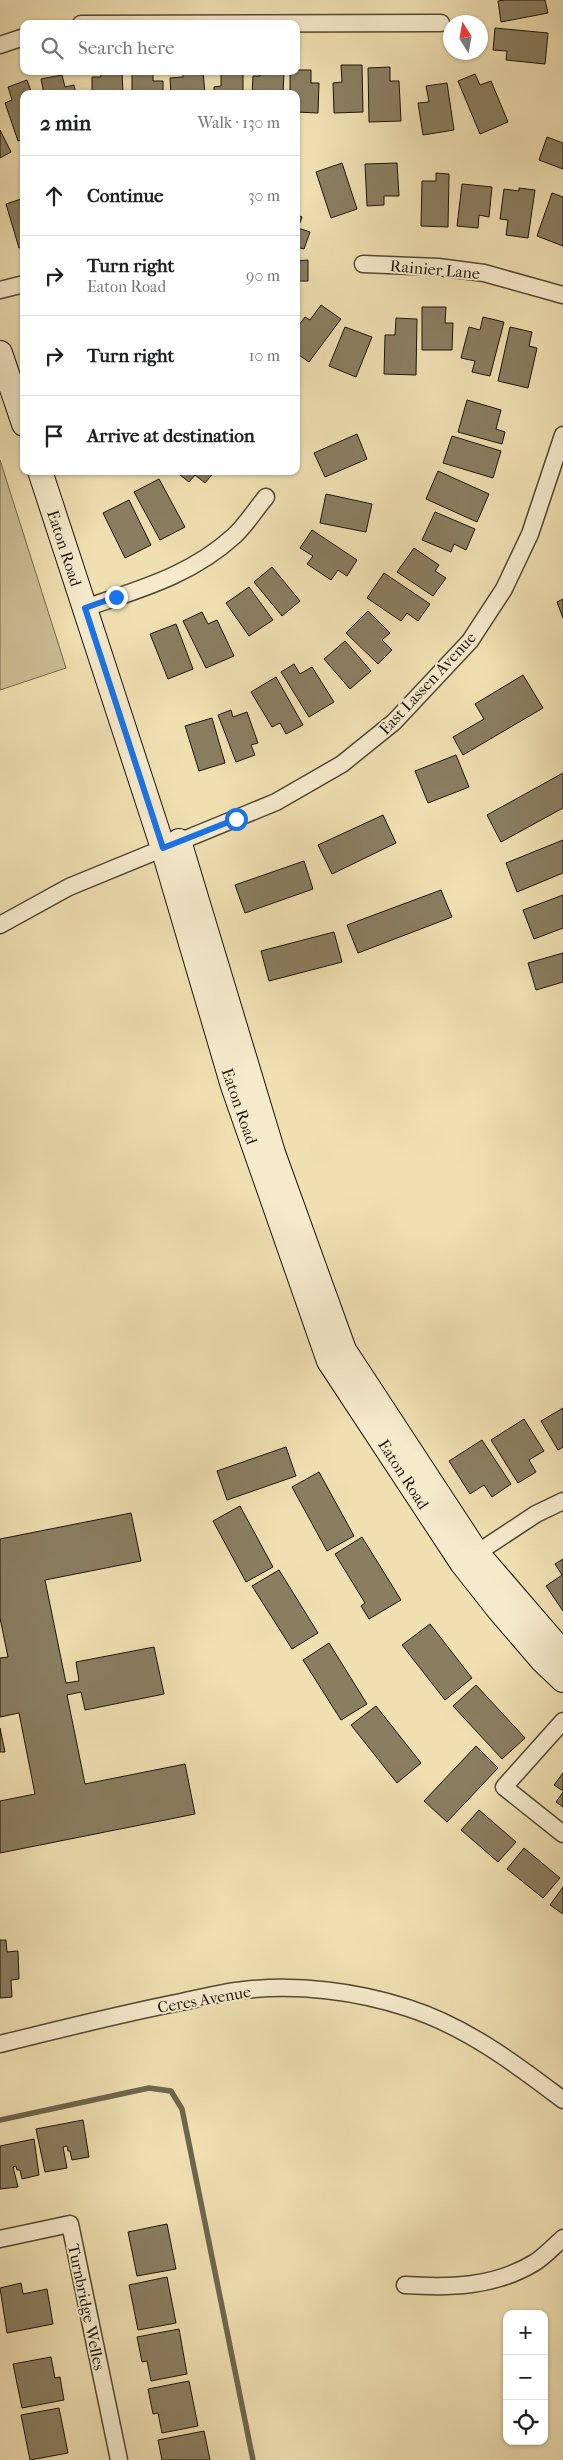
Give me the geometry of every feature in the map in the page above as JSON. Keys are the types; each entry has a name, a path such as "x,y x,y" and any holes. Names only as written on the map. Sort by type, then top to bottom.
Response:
{"street":[{"path":"300,23 441,23"},
{"path":"0,45 20,38"},
{"name":"Rainier Lane","path":"363,264 438,267 484,273 563,295"},
{"path":"0,290 20,285"},
{"path":"0,353 20,412"},
{"name":"East Lassen Avenue","path":"0,925 69,887 276,802 342,764 394,722 470,641 504,589 530,534 563,435"},
{"name":"Eaton Road","path":"41,475 85,608 171,844 233,1086 329,1361 470,1558 499,1610 542,1660 563,1680"},
{"path":"85,608 169,580 203,561 235,535 266,497"},
{"path":"563,1501 536,1514 470,1558 563,1653"},
{"path":"563,1721 504,1787 563,1834"},
{"name":"Ceres Avenue","path":"0,2044 124,2013 243,1990 294,1988 349,1993 408,2008 455,2027 508,2060 563,2100"},
{"name":"Turnbridge Welles","path":"0,2240 70,2224 119,2460"},
{"path":"405,2285 443,2288 472,2285 501,2277 534,2263 563,2238"}],"shaded area":[{"path":"0,460 66,668 0,690"}],"building":[{"path":"545,0 548,13 501,22 498,1"},
{"path":"495,28 548,33 545,64 506,60 507,51 493,50"},
{"path":"341,65 362,65 363,112 334,113 333,83 342,82"},
{"path":"390,67 390,81 399,81 401,121 369,122 368,68"},
{"path":"300,70 311,70 311,83 319,83 318,113 300,112 300,90 290,90 290,75 300,75"},
{"path":"475,74 480,85 491,81 508,122 480,134 458,81"},
{"path":"62,75 65,87 74,85 75,90 43,90 41,79"},
{"path":"101,75 122,75 123,90 92,90 92,77 101,77"},
{"path":"132,75 153,75 153,81 163,81 163,90 132,90"},
{"path":"183,75 203,75 205,90 171,90 170,78 183,77"},
{"path":"221,75 243,75 243,90 214,90 214,87 221,86"},
{"path":"284,75 283,90 252,90 253,76"},
{"path":"27,80 31,90 20,90 20,140 18,141 5,103 12,100 8,87"},
{"path":"447,83 454,130 423,135 418,103 429,102 426,86"},
{"path":"0,130 11,152 0,158"},
{"path":"547,137 563,143 563,169 539,160"},
{"path":"342,163 357,209 331,218 316,172"},
{"path":"397,163 399,196 384,196 384,205 367,206 365,164"},
{"path":"436,173 449,174 448,227 421,226 422,181 436,181"},
{"path":"462,184 492,187 489,217 479,215 478,228 457,226"},
{"path":"519,188 535,190 528,238 506,235 508,220 500,219 504,189 519,191"},
{"path":"552,193 563,197 563,246 537,236"},
{"path":"20,199 20,248 19,248 6,204"},
{"path":"300,229 310,232 304,249 300,248"},
{"path":"308,260 308,281 300,281 300,261"},
{"path":"321,305 341,319 309,362 300,356 300,324 305,317 310,320"},
{"path":"422,307 446,307 445,323 453,323 452,350 422,350"},
{"path":"483,317 504,322 490,376 472,372 475,361 461,358 469,327 480,330"},
{"path":"396,318 417,319 416,375 384,374 385,335 395,335"},
{"path":"345,327 372,337 356,377 329,366"},
{"path":"510,327 532,332 529,346 537,348 528,388 498,381"},
{"path":"467,400 501,410 496,429 505,432 502,444 458,432"},
{"path":"357,434 367,459 325,477 314,453"},
{"path":"452,436 501,451 493,478 443,463"},
{"path":"438,471 489,494 477,522 426,499"},
{"path":"180,475 195,475 189,482"},
{"path":"195,475 212,475 205,483"},
{"path":"159,479 185,527 160,540 134,492"},
{"path":"326,494 372,504 366,532 320,523"},
{"path":"129,500 151,545 125,558 103,513"},
{"path":"435,512 475,529 466,550 454,544 451,552 422,540"},
{"path":"312,530 357,560 347,576 338,570 331,580 307,564 313,556 300,548"},
{"path":"414,548 439,565 435,571 446,578 433,596 397,572"},
{"path":"272,567 300,601 282,616 254,582"},
{"path":"384,573 430,604 418,621 407,613 401,621 367,598"},
{"path":"249,587 273,620 249,636 226,603"},
{"path":"563,599 563,618 557,602"},
{"path":"368,611 390,633 382,640 392,650 378,664 346,633"},
{"path":"202,612 208,624 217,620 234,656 206,668 183,621"},
{"path":"176,624 193,669 168,679 150,634"},
{"path":"345,641 371,671 350,689 324,659"},
{"path":"294,664 300,674 312,667 334,702 309,717 281,672"},
{"path":"523,675 543,708 463,755 453,737 484,719 475,704"},
{"path":"276,677 303,725 286,734 280,723 272,727 251,692"},
{"path":"231,710 233,717 247,712 258,743 251,745 255,755 236,762 218,715"},
{"path":"212,718 225,763 199,771 185,726"},
{"path":"456,755 469,787 428,803 415,771"},
{"path":"563,773 563,808 501,842 487,815"},
{"path":"383,815 396,843 332,874 318,845"},
{"path":"563,840 563,873 517,892 506,863"},
{"path":"304,861 313,889 245,913 235,885"},
{"path":"441,890 452,917 358,953 347,925"},
{"path":"563,895 563,928 534,939 523,910"},
{"path":"334,932 342,962 269,981 261,951"},
{"path":"563,953 563,982 536,990 528,963"},
{"path":"563,1408 563,1447 558,1450 541,1421"},
{"path":"524,1419 544,1451 529,1460 536,1472 518,1483 491,1440"},
{"path":"482,1440 511,1484 492,1497 484,1485 470,1494 449,1461"},
{"path":"286,1447 296,1476 227,1500 217,1471"},
{"path":"319,1472 354,1536 327,1551 292,1487"},
{"path":"240,1506 273,1567 246,1582 213,1521"},
{"path":"131,1513 141,1561 45,1580 66,1683 79,1681 76,1662 154,1647 164,1694 85,1710 81,1692 67,1695 85,1784 185,1764 195,1814 0,1853 0,1801 35,1794 19,1713 0,1717 0,1658 8,1657 0,1618 0,1539"},
{"path":"362,1537 401,1600 369,1619 361,1606 365,1603 335,1554"},
{"path":"563,1559 563,1611 546,1586 562,1575 555,1564"},
{"path":"279,1570 318,1633 292,1649 252,1586"},
{"path":"430,1624 472,1678 445,1700 402,1645"},
{"path":"329,1643 367,1704 341,1720 303,1660"},
{"path":"476,1685 525,1738 502,1759 453,1706"},
{"path":"376,1706 421,1763 397,1783 351,1725"},
{"path":"0,1728 5,1752 0,1752"},
{"path":"476,1746 498,1768 447,1822 424,1801"},
{"path":"563,1773 563,1791 554,1785"},
{"path":"563,1792 563,1807 556,1802"},
{"path":"479,1810 516,1842 498,1862 461,1830"},
{"path":"524,1848 560,1878 543,1898 507,1869"},
{"path":"563,1887 563,1914 550,1905"},
{"path":"0,1940 6,1940 7,1952 18,1951 19,1979 11,1980 12,1997 0,1998"},
{"path":"83,2120 89,2157 72,2160 67,2146 63,2147 67,2168 45,2172 36,2129"},
{"path":"34,2139 39,2175 22,2179 20,2170 17,2170 16,2166 13,2167 18,2187 0,2189 0,2146"},
{"path":"167,2224 176,2269 137,2276 128,2232"},
{"path":"167,2277 176,2323 138,2330 129,2285"},
{"path":"21,2283 23,2294 47,2289 53,2324 7,2333 0,2288"},
{"path":"179,2329 187,2374 151,2381 147,2361 142,2362 137,2337"},
{"path":"51,2357 55,2378 60,2377 64,2400 22,2408 13,2364"},
{"path":"189,2381 198,2426 162,2433 158,2413 153,2414 148,2389"},
{"path":"59,2408 68,2453 30,2460 21,2415"},
{"path":"204,2431 210,2460 162,2460 158,2440"}],"waterway":[{"path":"0,2120 149,2088 171,2091 182,2109 253,2460"}],"route":[{"path":"116,597 85,608 163,848 236,819"}]}
